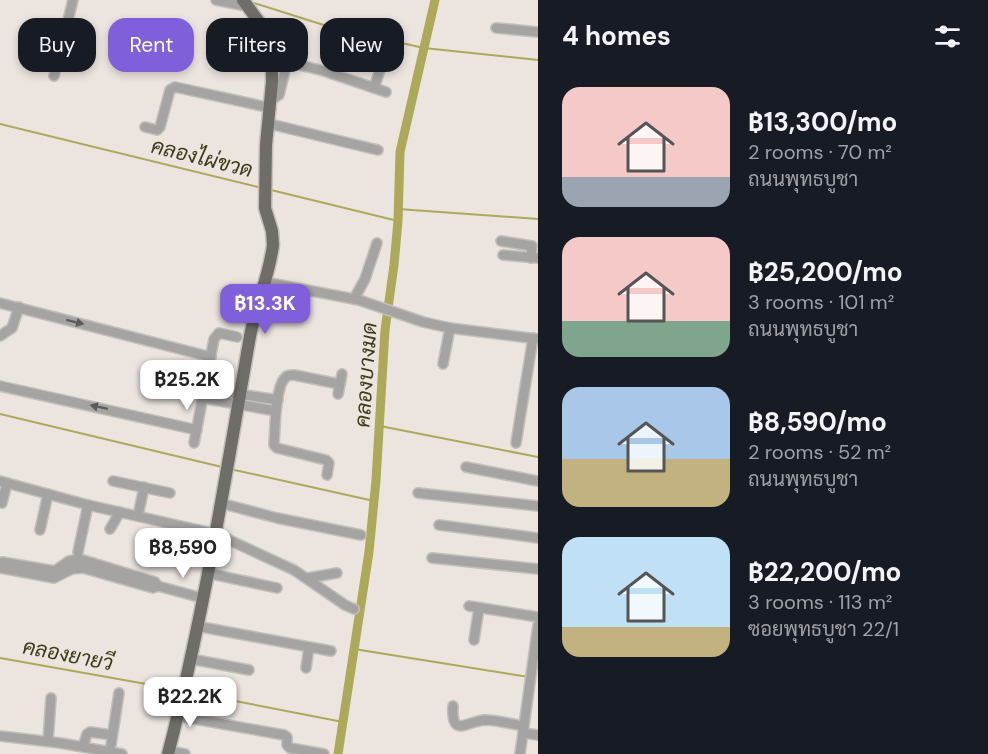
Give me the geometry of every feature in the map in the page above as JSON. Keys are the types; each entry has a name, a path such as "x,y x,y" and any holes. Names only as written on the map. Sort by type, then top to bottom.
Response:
{"main road":[{"path":"169,752 191,660 216,534 250,332 265,282 273,244 272,231 265,208 272,48 262,26 244,3"}],"street":[{"path":"54,76 73,0"},
{"path":"216,0 244,3"},
{"path":"496,28 538,32"},
{"path":"145,127 157,130 160,127 170,90 175,87 271,104 279,95 286,66 291,63 386,92"},
{"path":"374,88 379,72"},
{"path":"270,124 346,140 378,150"},
{"path":"501,241 532,246 535,258 503,255"},
{"path":"356,300 377,243"},
{"path":"265,282 356,300 423,322 450,328 535,339 516,443"},
{"path":"0,303 211,357"},
{"path":"0,336 12,328 19,307"},
{"path":"443,364 450,328"},
{"path":"194,443 216,334 237,337"},
{"path":"327,475 329,463 326,460 277,448 274,445 276,411 283,380 289,375 339,389 342,374"},
{"path":"0,386 197,430"},
{"path":"204,393 239,399 276,411"},
{"path":"239,399 278,400"},
{"path":"466,468 538,481"},
{"path":"113,481 170,493"},
{"path":"2,503 3,482 88,505 216,534 259,552 308,578 354,609"},
{"path":"138,516 144,488"},
{"path":"418,493 538,506"},
{"path":"40,530 48,494"},
{"path":"220,503 277,518 361,535"},
{"path":"78,552 88,505"},
{"path":"110,529 120,512"},
{"path":"439,525 538,538"},
{"path":"162,537 179,536 185,527"},
{"path":"195,555 198,530"},
{"path":"432,558 538,569"},
{"path":"0,561 55,571 69,561 80,559 155,582 158,586 202,598"},
{"path":"0,568 54,578 72,569 83,568 153,588 158,586"},
{"path":"207,573 277,588"},
{"path":"308,578 337,573"},
{"path":"474,640 474,607 538,617"},
{"path":"520,754 538,625"},
{"path":"196,626 331,651"},
{"path":"306,668 309,647"},
{"path":"191,660 249,670"},
{"path":"115,748 119,693"},
{"path":"48,741 51,698"},
{"path":"453,706 452,718 458,725 465,726 486,720 538,735"},
{"path":"178,716 284,735 287,737 287,745 290,748 324,754"},
{"path":"83,747 87,734 90,732 115,748"},
{"path":"0,736 83,747 115,748"},
{"path":"169,752 185,754"}],"waterway":[{"name":"คลองบางมด","path":"338,754 369,552 376,480 385,330 398,221 400,152 435,0"},
{"path":"254,3 330,27 424,48 538,60"},
{"name":"คลองไผ่ขวด","path":"0,124 262,188"},
{"name":"คลองไผ่ขวด","path":"271,190 398,221"},
{"path":"398,209 538,219"},
{"path":"0,414 222,467"},
{"path":"380,426 538,457"},
{"path":"230,469 374,501"},
{"path":"354,649 529,677"},
{"name":"คลองยายวี","path":"0,658 180,690"},
{"name":"คลองยายวี","path":"189,692 343,722"}]}
